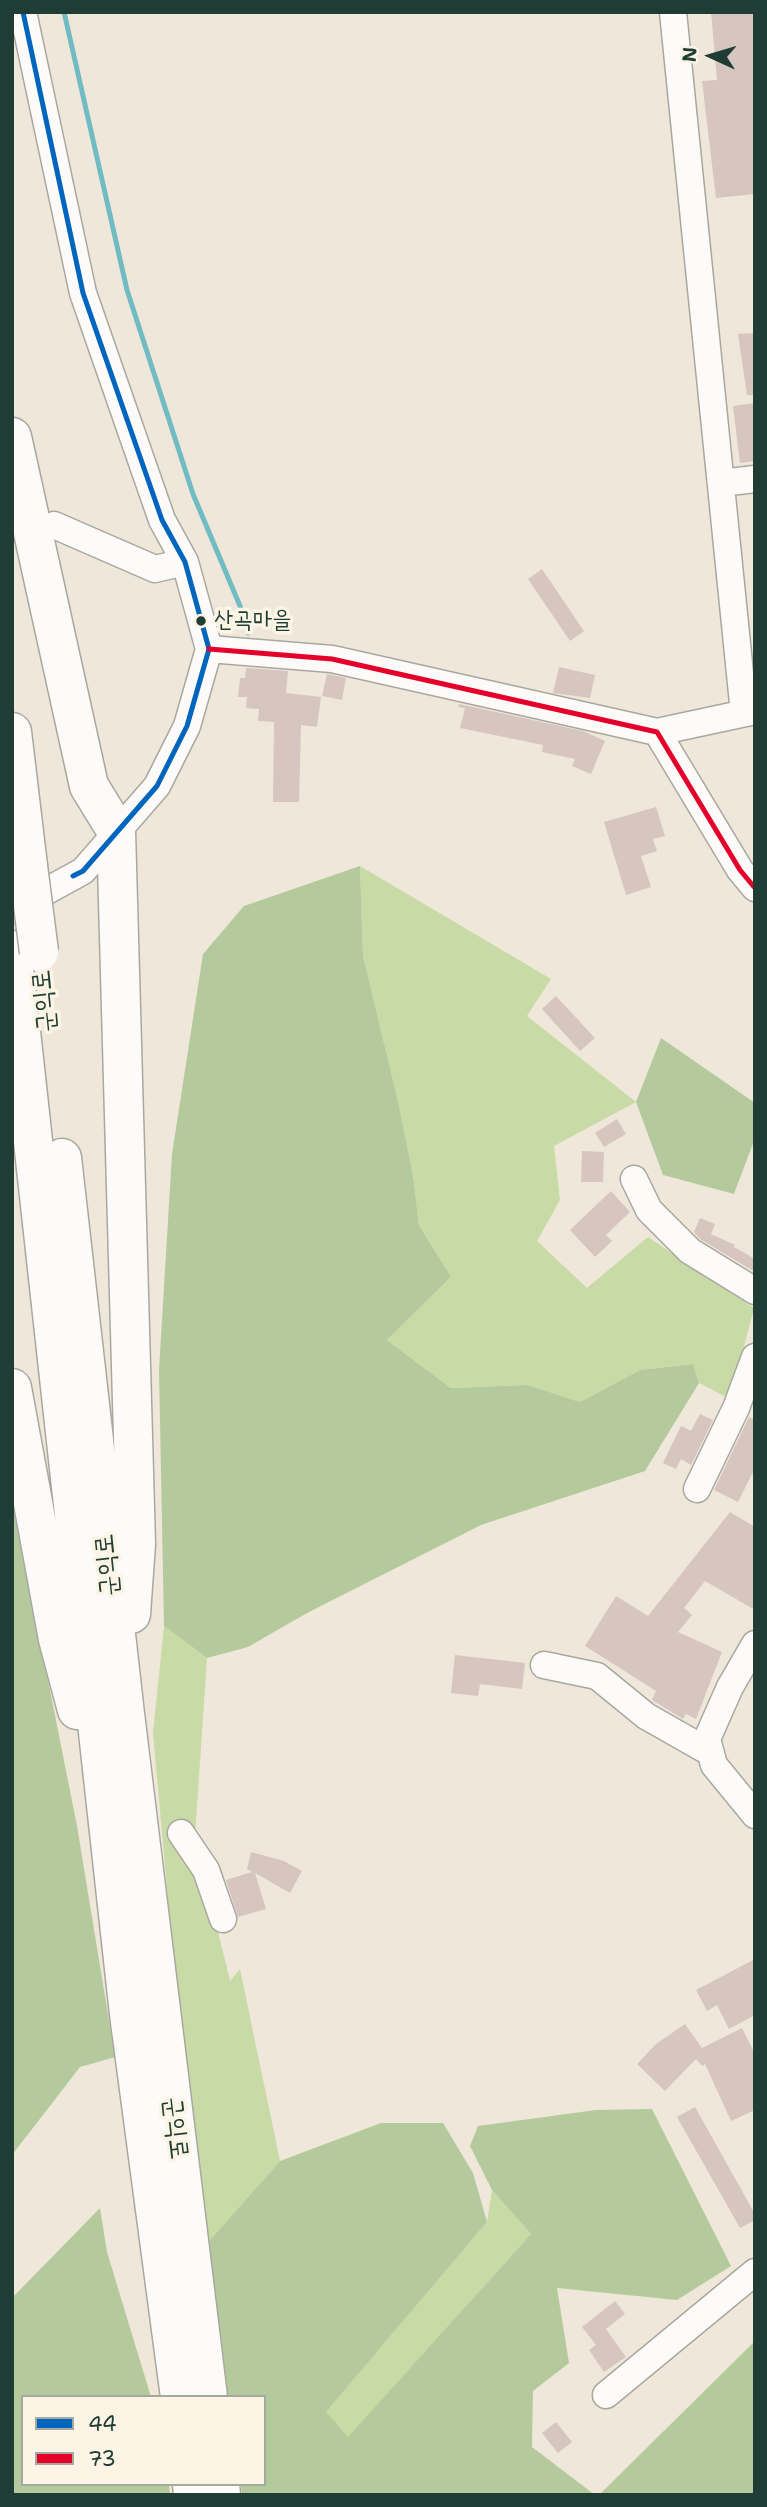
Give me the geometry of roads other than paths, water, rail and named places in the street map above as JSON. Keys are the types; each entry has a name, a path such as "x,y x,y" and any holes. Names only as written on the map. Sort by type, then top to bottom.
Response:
{"highway":[{"path":"12,437 89,786 116,831 136,1544 125,1714"},
{"name":"군익로","path":"12,732 28,866 22,955 109,1834 129,2014 180,2395"},
{"name":"군익로","path":"22,955 125,1714 208,2395"},
{"path":"12,1388 58,1639 109,1834"}],"street":[{"path":"12,910 83,871 157,786 187,726 209,649 185,562 162,520 83,293 23,12"},
{"path":"209,649 332,659 657,732 749,712 745,623 721,483 673,12"},
{"path":"721,483 755,479"},
{"path":"54,525 155,569 185,562"},
{"path":"657,732 740,870 755,888"},
{"path":"634,1179 649,1210 690,1251 755,1291"},
{"path":"697,1489 736,1408 755,1357"},
{"path":"755,1644 730,1687 707,1739 714,1765 755,1815"},
{"path":"544,1665 597,1676 646,1716 711,1753"},
{"path":"181,1833 206,1870 223,1919"},
{"path":"606,2395 755,2272"}],"waterway":[{"path":"64,12 127,290 193,494 240,606 248,633"}],"place":[{"name":"산곡마을","path":"201,621"}]}
